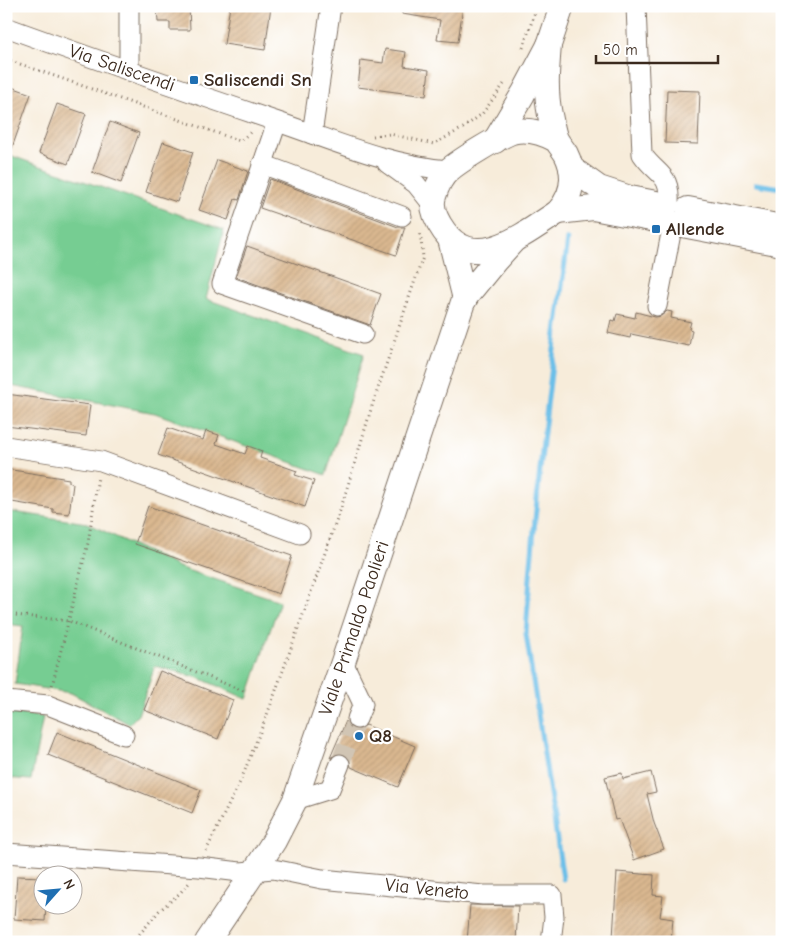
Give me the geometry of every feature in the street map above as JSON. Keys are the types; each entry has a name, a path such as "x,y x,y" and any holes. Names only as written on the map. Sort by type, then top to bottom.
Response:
{"main road":[{"path":"495,141 549,45 562,6"},
{"path":"549,45 546,89 550,114 556,140 565,153 571,168 599,188 630,198 671,215 782,244"},
{"path":"465,299 450,239 437,220 432,204 439,183 448,170 510,133 522,131 540,133 556,140"},
{"name":"Viale Primaldo Paolieri","path":"450,239 466,248 486,250 503,246 514,240 558,212 570,191 571,168"},
{"path":"558,212 593,208 782,227"},
{"name":"Viale Primaldo Paolieri","path":"207,942 256,869 295,800 465,299 514,240"}],"street":[{"path":"128,6 129,71"},
{"path":"312,134 331,6"},
{"path":"636,6 642,154 667,181 670,194 671,215 657,306"},
{"name":"Via Saliscendi","path":"6,27 129,71 274,129 312,134 380,158 430,169 448,170"},
{"path":"274,129 222,284 363,334"},
{"name":"Via Saliscendi","path":"380,158 416,184 432,204"},
{"path":"262,164 402,216"},
{"path":"6,446 100,461 300,534"},
{"path":"343,662 363,704 357,720"},
{"path":"6,701 48,705 124,735"},
{"path":"295,800 330,789 340,764"},
{"path":"6,853 199,867 240,872 256,869"},
{"name":"Via Veneto","path":"256,869 272,869 322,879 483,895 552,895 554,917 551,942"}],"path":[{"path":"523,49 537,6"},
{"path":"6,60 240,141 253,130 274,129"},
{"path":"368,137 390,134 434,144 463,128 482,114 506,82"},
{"path":"133,942 159,911 180,893 194,877 242,780 341,508 373,403 423,257 420,230"},
{"path":"48,705 88,543 100,461"},
{"path":"6,614 69,622 246,692"}],"green space":[{"path":"6,154 224,230 206,299 364,354 326,475 155,413 6,385"},
{"path":"6,511 87,523 181,568 280,601 247,699 199,678 155,666 138,715 129,724 71,693 15,684 23,626 6,624"},
{"path":"6,712 43,717 31,780 6,778"}],"building":[{"path":"157,6 189,6 190,30 170,30 170,22 158,22"},
{"path":"230,6 271,6 265,50 224,44"},
{"path":"402,6 463,6 458,42 437,40 440,20 402,14"},
{"path":"385,49 406,52 404,66 429,70 426,96 358,87 361,60 383,63"},
{"path":"6,85 31,94 8,159 6,158"},
{"path":"667,90 700,91 698,144 665,143"},
{"path":"57,104 86,114 68,164 39,153"},
{"path":"110,122 139,133 121,183 92,172"},
{"path":"163,142 193,152 177,202 146,192"},
{"path":"217,160 248,171 239,200 235,199 228,220 199,210"},
{"path":"270,179 398,227 405,227 396,255 260,208"},
{"path":"247,246 381,294 370,325 236,277"},
{"path":"667,311 672,312 671,318 691,322 689,329 692,330 689,346 631,334 630,338 608,333 611,320 615,321 617,314 635,318 636,312 655,317 661,316"},
{"path":"6,394 90,405 86,436 6,426"},
{"path":"168,428 203,440 206,431 219,435 216,444 245,454 248,446 262,451 260,458 297,471 295,475 314,481 305,507 158,455"},
{"path":"6,469 69,479 69,482 73,484 69,514 53,512 53,509 6,501"},
{"path":"148,506 292,556 279,594 135,544"},
{"path":"160,671 233,700 218,739 144,710"},
{"path":"346,721 353,730 359,730 366,725 415,746 398,787 351,767 349,757 345,754 338,753 330,758"},
{"path":"57,732 201,790 192,813 48,755"},
{"path":"651,772 656,792 647,794 654,823 664,849 634,860 619,819 615,820 605,777 622,773 623,779"},
{"path":"617,872 654,875 653,895 663,896 660,917 673,919 671,941 613,938"},
{"path":"17,876 32,877 32,916 45,916 45,921 14,919"},
{"path":"470,905 518,906 516,942 467,942"}],"waterway":[{"path":"756,184 782,188"},
{"path":"563,879 526,634 538,486 568,239"}],"tunnel":[{"path":"340,764 357,719"}],"place":[{"name":"Saliscendi Sn","path":"194,80"},
{"name":"Allende","path":"656,229"},
{"name":"Q8","path":"359,736"}]}
